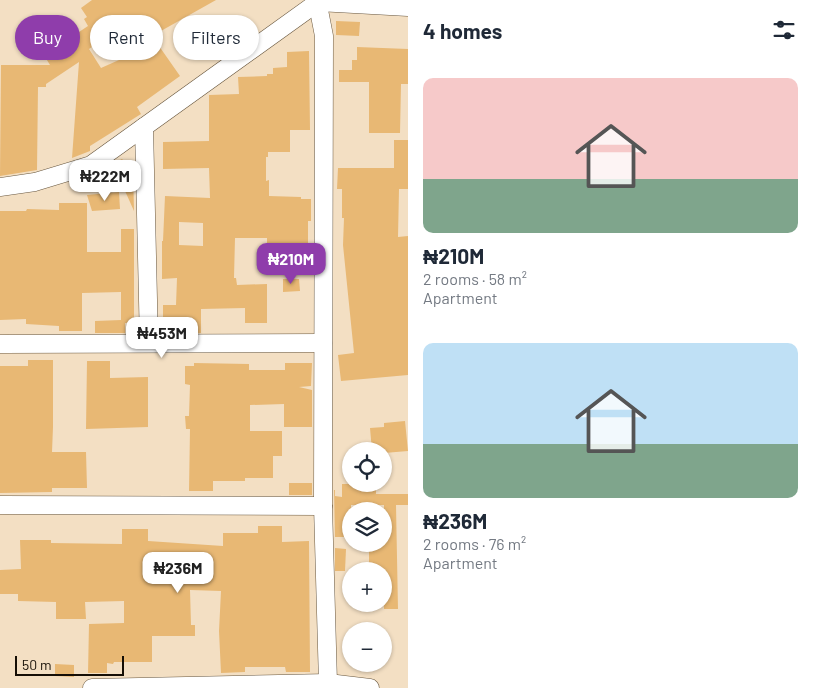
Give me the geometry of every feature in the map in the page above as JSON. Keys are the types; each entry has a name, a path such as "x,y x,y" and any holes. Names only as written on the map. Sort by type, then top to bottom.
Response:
{"street":[{"path":"318,1 324,36 323,506 328,683"},
{"path":"0,187 35,182 91,165 318,1 408,7"},
{"path":"144,127 150,343"},
{"path":"0,344 323,342"},
{"path":"0,505 323,506"},
{"path":"92,688 328,683 370,688"}],"building":[{"path":"92,0 216,0 189,15 173,15 173,24 163,30 163,15 90,15 90,60 96,60 101,68 119,60 163,60 163,52 180,76 137,107 141,114 90,146 90,151 72,158 79,62 46,84 46,87 38,87 37,170 0,176 1,65 50,65 47,60 80,60 80,31 88,26 84,19 87,17 81,8"},
{"path":"336,21 360,22 359,36 336,35"},
{"path":"357,47 408,49 408,84 401,84 400,133 369,133 369,82 339,82 339,70 352,70 352,60 357,60"},
{"path":"309,51 310,130 290,130 290,152 268,152 268,157 266,157 266,181 269,180 269,196 311,199 311,221 308,221 308,256 287,256 287,248 267,249 267,238 235,238 234,278 236,278 237,285 267,284 267,323 245,323 245,308 201,309 201,333 163,333 163,305 176,305 177,278 162,279 165,196 210,198 209,168 163,169 163,142 209,141 209,95 239,94 238,77 267,76 267,74 273,74 273,68 287,67 287,52","holes":["179,222 203,223 203,246 179,245"]},
{"path":"394,140 408,140 408,189 399,189 398,237 408,236 408,375 341,381 338,355 354,353 343,245 342,189 337,189 338,168 394,168"},
{"path":"122,159 133,171 134,211 113,164"},
{"path":"119,192 120,209 92,211 87,195"},
{"path":"59,203 87,203 87,252 121,252 121,229 134,229 134,323 125,323 125,333 95,333 95,321 121,320 121,292 82,293 82,331 59,331 59,326 26,324 26,319 0,320 0,211 26,211 27,209 59,210"},
{"path":"283,279 299,279 300,291 283,292"},
{"path":"28,360 53,360 52,452 86,452 87,488 52,488 52,492 0,493 0,366 28,366"},
{"path":"87,361 110,361 110,378 148,377 148,427 86,429"},
{"path":"194,363 249,364 249,370 285,370 285,363 312,363 311,386 299,387 312,390 312,427 284,427 284,404 250,405 250,431 282,431 282,456 273,456 273,478 245,478 245,481 213,481 213,491 189,491 190,429 186,429 185,416 189,416 190,385 185,384 185,366 194,366"},
{"path":"405,421 408,451 392,452 392,442 371,442 370,428 384,427 384,423"},
{"path":"289,483 312,483 312,495 289,495"},
{"path":"334,490 335,496 342,497 342,492 408,494 408,505 396,505 398,609 392,609 392,562 369,562 369,552 392,552 392,502 342,502 342,537 335,537"},
{"path":"258,526 282,526 282,542 309,541 310,672 286,672 285,667 245,667 245,672 221,673 219,631 221,591 190,590 191,625 195,625 195,636 152,636 152,662 107,663 107,673 88,673 89,624 124,623 124,601 85,602 86,619 56,619 56,602 18,601 18,594 0,594 0,570 21,569 20,540 51,540 51,543 122,544 122,529 148,529 148,541 223,546 223,533 258,533"},
{"path":"335,548 342,549 342,552 346,552 345,562 342,562 342,571 335,571"},
{"path":"55,664 74,665 74,677 55,676"}]}
